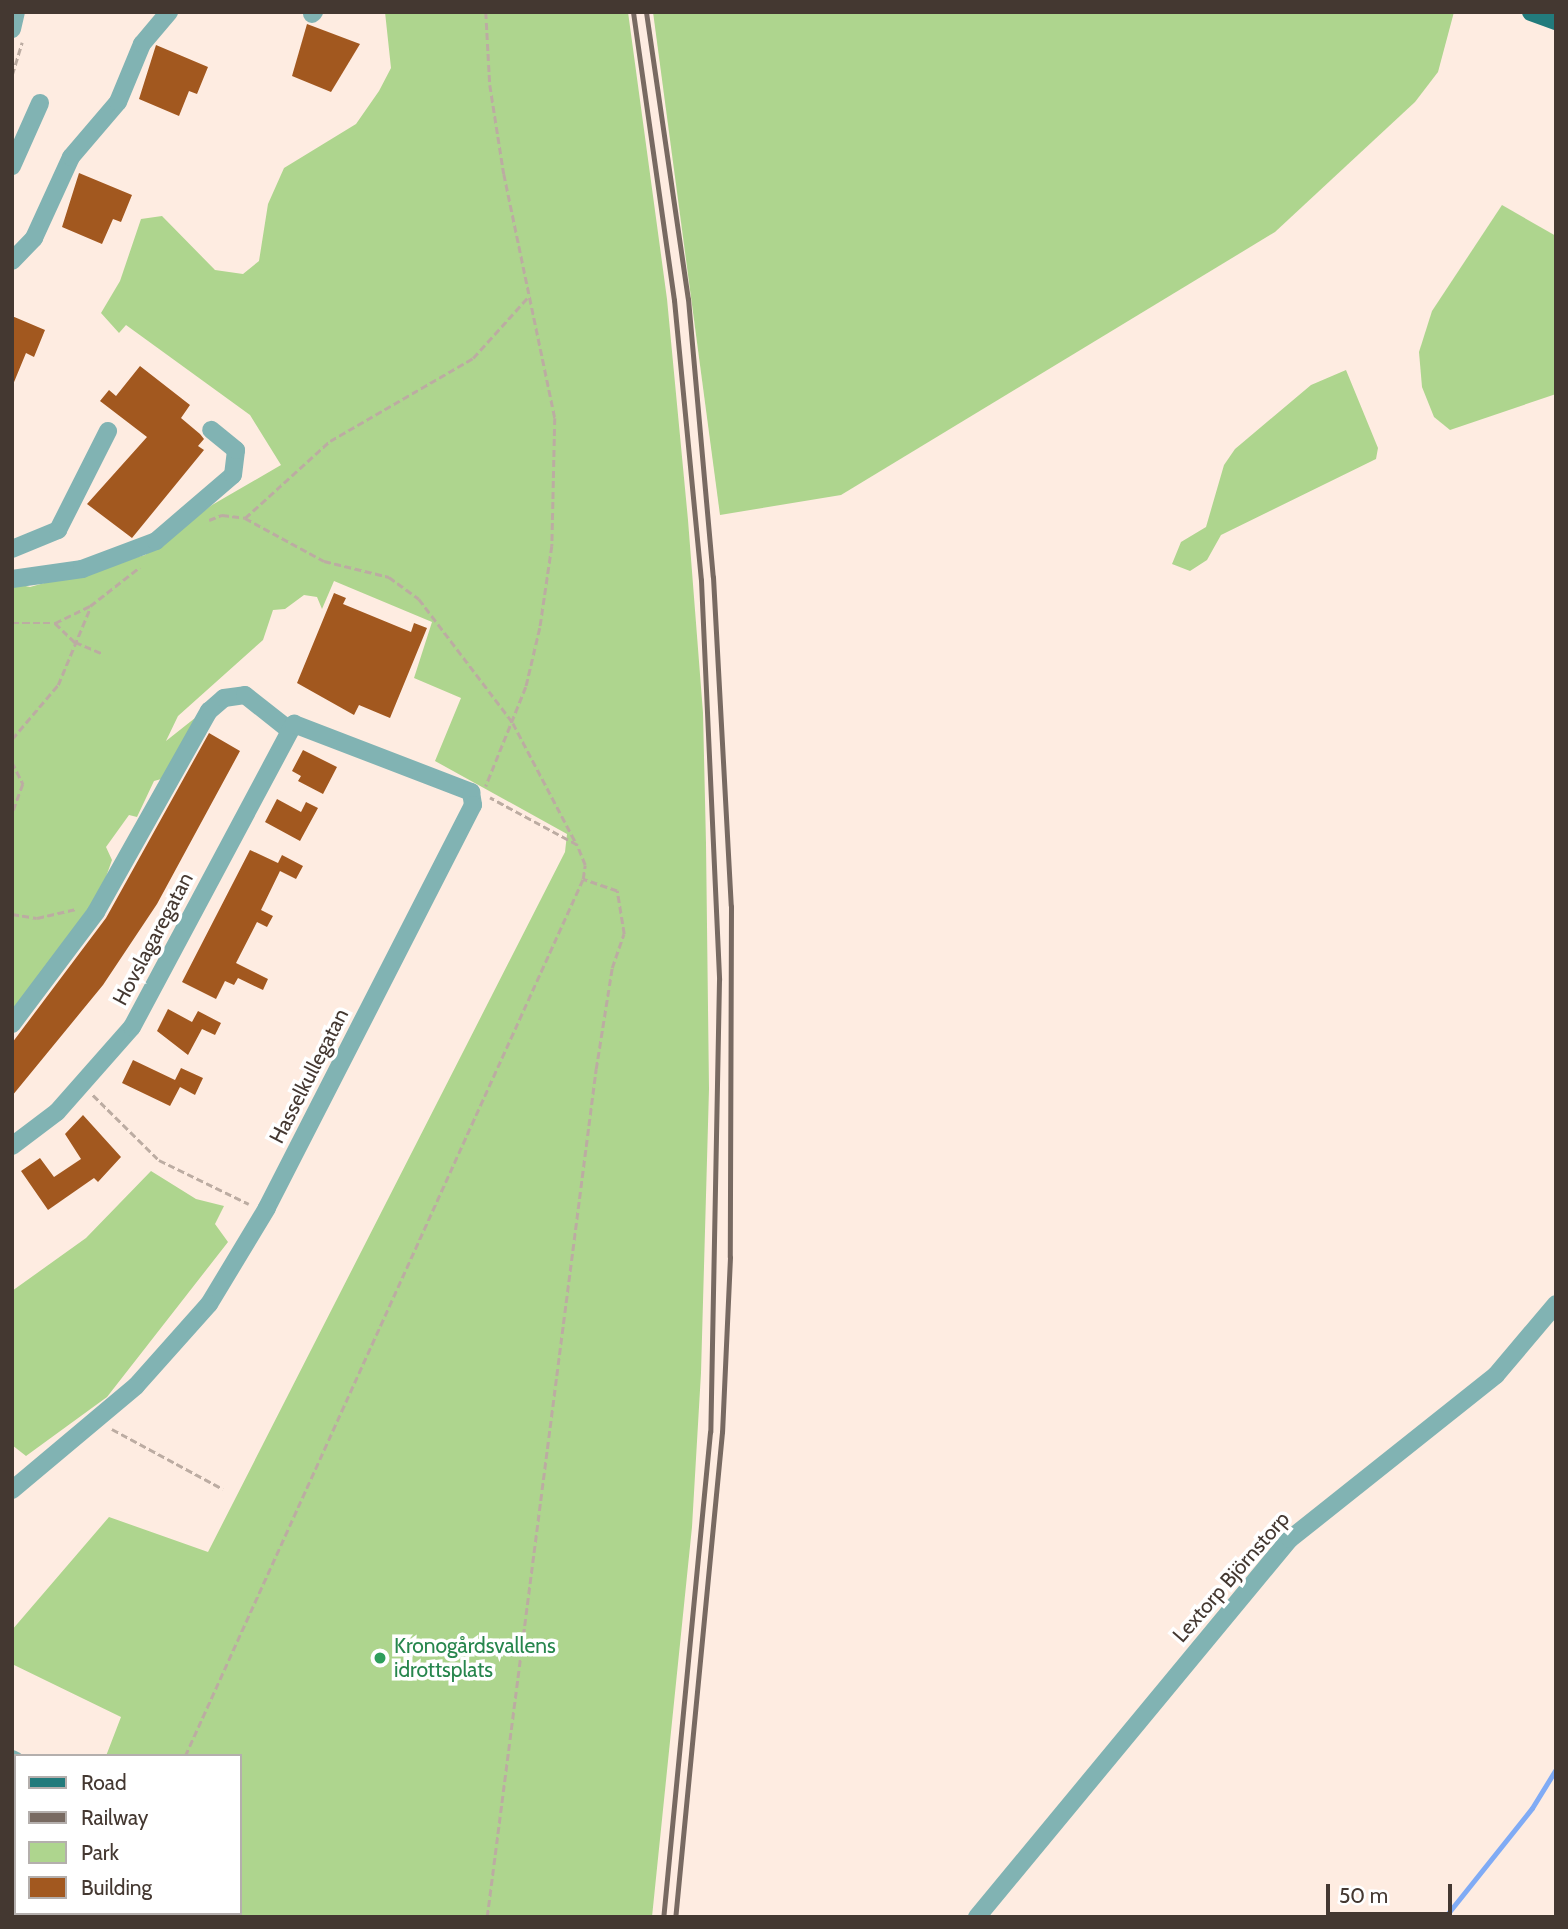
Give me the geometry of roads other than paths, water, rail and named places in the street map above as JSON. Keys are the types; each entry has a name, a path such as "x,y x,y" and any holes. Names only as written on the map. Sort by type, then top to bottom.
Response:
{"main road":[{"path":"1531,12 1556,21"}],"street":[{"path":"12,29 16,12"},
{"path":"12,261 34,239 71,157 118,102 142,44 169,12"},
{"path":"12,166 40,103"},
{"path":"12,579 82,569 156,541 233,475 236,450 211,430"},
{"path":"12,549 58,530 108,431"},
{"path":"12,1024 96,912 209,711 224,698 244,695 291,726"},
{"name":"Hovslagaregatan","path":"12,1146 83,1086 149,998 291,726"},
{"name":"Hasselkullegatan","path":"12,1490 136,1386 209,1304 267,1208 474,796 291,726"},
{"name":"Lextorp Björnstorp","path":"976,1917 1290,1539 1496,1375 1556,1304"}],"waterway":[{"path":"1445,1917 1532,1808 1556,1769"}],"railway":[{"path":"633,12 674,300 701,580 719,980 710,1432 663,1917"},
{"path":"646,12 688,299 713,577 731,906 730,1257 722,1432 675,1917"}],"place":[{"name":"Kronogårdsvallens idrottsplats","path":"380,1658"}]}
